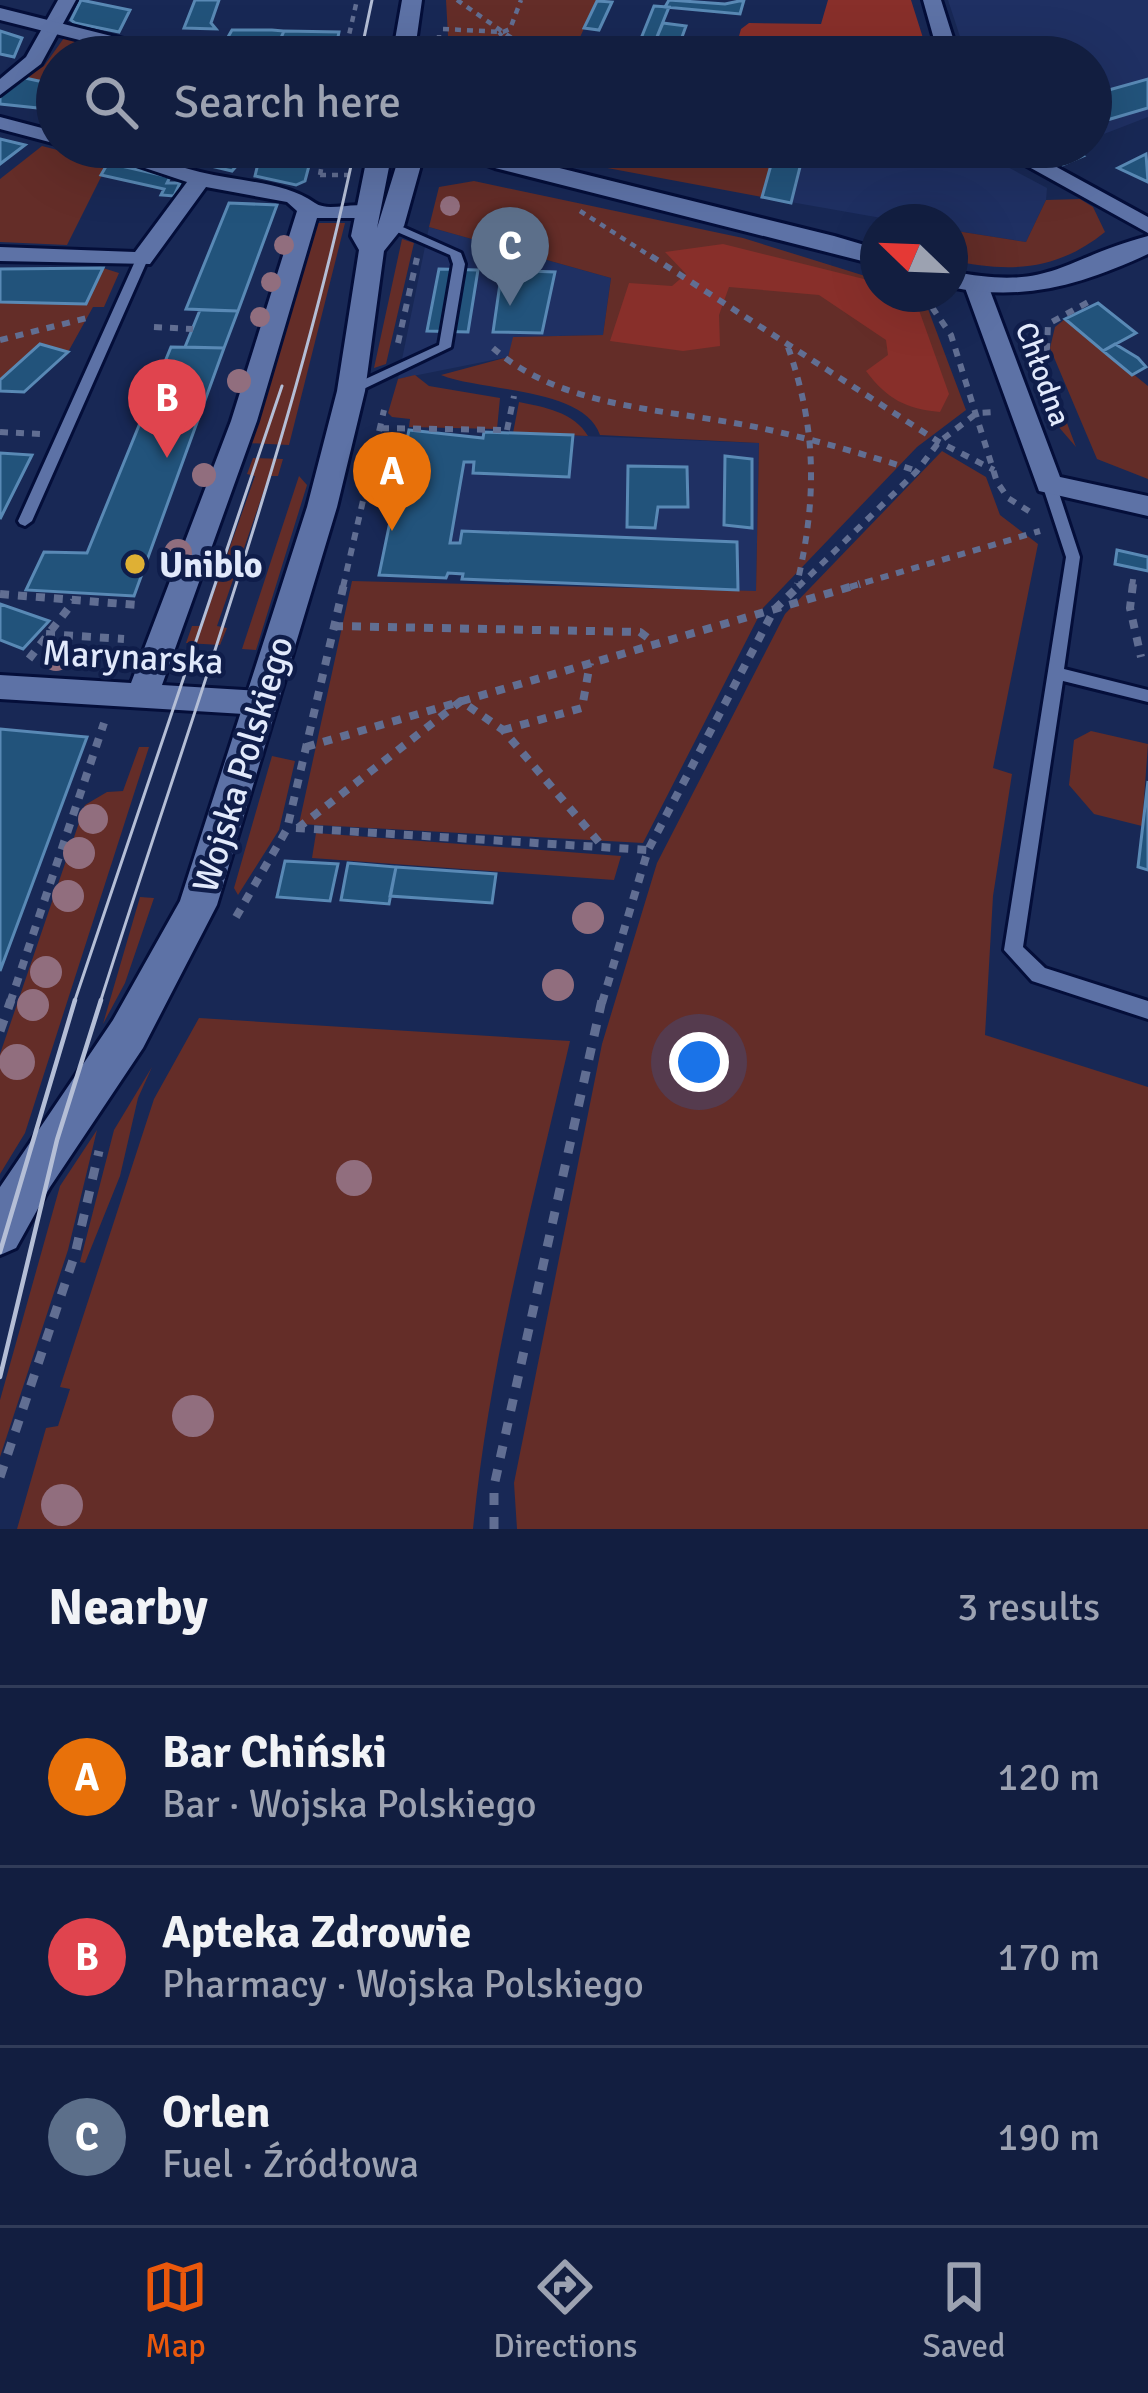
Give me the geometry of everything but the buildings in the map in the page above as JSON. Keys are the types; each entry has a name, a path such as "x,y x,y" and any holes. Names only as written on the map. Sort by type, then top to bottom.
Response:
{"main road":[{"path":"0,14 91,36"},
{"name":"Wojska Polskiego","path":"0,1232 167,967 218,851 351,391 372,250 363,236 376,168"},
{"path":"372,250 392,226 408,168"},
{"path":"518,168 566,183 792,230 860,251"},
{"path":"968,283 1021,290 1052,285 1148,244"}],"street":[{"path":"47,36 67,0"},
{"path":"932,0 943,36"},
{"path":"0,88 26,69 36,53"},
{"path":"0,123 36,132"},
{"path":"165,168 292,196 308,211 366,211"},
{"path":"1042,168 1148,226"},
{"path":"0,254 142,259 200,178"},
{"path":"142,695 244,421 308,211"},
{"name":"Chłodna","path":"968,293 1048,484"},
{"path":"1048,484 1148,506"},
{"name":"Marynarska","path":"11,679 262,703"}],"lane":[{"path":"351,391 445,347 459,264 455,253 392,226"},
{"path":"25,521 142,259"},
{"path":"1048,484 1073,557 1013,950 1039,975 1148,1010"},
{"path":"1056,674 1148,696"}],"path":[{"path":"348,36 356,0"},
{"path":"457,0 509,36"},
{"path":"498,36 510,29 521,0"},
{"path":"443,29 503,32"},
{"path":"320,175 321,168"},
{"path":"581,200 578,210 939,442 995,470"},
{"path":"1046,348 1052,321 1101,296"},
{"path":"304,748 1041,530 1033,514 1004,494 939,312"},
{"path":"0,340 118,314"},
{"path":"154,327 193,329"},
{"path":"787,346 815,441 814,525 796,587"},
{"path":"494,348 520,371 572,389 815,441 916,471"},
{"path":"381,428 506,432 514,397"},
{"path":"494,1529 494,1486 564,1153 610,969 648,850 774,610 916,471 939,442 977,413 1020,410"},
{"path":"1134,572 1130,608 1141,657"},
{"path":"0,594 137,604"},
{"path":"11,679 74,602"},
{"path":"334,626 640,632 656,644"},
{"path":"45,634 124,639"},
{"path":"503,730 582,708 590,663"},
{"path":"461,701 292,828 648,850"},
{"path":"461,701 503,730 603,847"},
{"path":"0,1031 102,728"},
{"path":"0,1477 75,1254 101,1143"}],"shaded area":[{"path":"446,0 597,0 581,36 448,36"},
{"path":"828,0 911,0 922,36 739,36 749,23 821,24"},
{"path":"948,0 1148,0 1148,117 1112,131 1112,36 960,36"},
{"path":"36,151 36,168 106,168 67,245 0,242 0,179"},
{"path":"607,168 770,168 762,197"},
{"path":"770,168 1009,168 1047,188 1026,242 968,233 968,204 860,204 860,214 762,197"},
{"path":"474,181 743,238 860,274 860,312 929,312 966,410 917,447 763,608 643,843 299,824 352,581 756,591 759,443 600,435 590,419 554,399 441,375 508,357 513,337 603,335 611,278 429,227 439,187"},
{"path":"1080,199 1093,207 1105,232 1050,261 1012,267 968,263 968,233 1026,242 1046,200"},
{"path":"318,223 345,223 289,445 246,443"},
{"path":"429,227 611,278 603,335 514,337 508,357 398,379"},
{"path":"402,239 414,243 386,364 374,368"},
{"path":"723,244 860,278 860,312 920,312 949,394 940,412 907,405 882,389 866,371 888,355 886,340 819,295 729,287 719,315 720,346 683,351 610,341 629,283 672,286 686,274 665,252"},
{"path":"103,268 119,273 104,307 93,307 68,352 40,344 0,380 0,302"},
{"path":"1065,319 1148,386 1148,479 1097,459 1050,348 1055,327"},
{"path":"1023,354 1041,354 1076,447 1044,410"},
{"path":"415,375 429,386 500,398 497,429 409,427 410,419 392,417 388,413 398,379"},
{"path":"519,402 567,416 588,436 513,433"},
{"path":"409,430 482,438 484,432 759,443 756,592 462,579 462,574 449,573 446,578 379,575"},
{"path":"942,451 986,477 1000,515 1038,544 993,768 1012,774 993,896 985,1035 1148,1087 1148,1529 517,1529 514,1483 602,1044 657,863 785,614"},
{"path":"253,458 283,459 278,476 269,476 217,626 227,628 220,645 186,643 192,626 202,626 255,476 247,474"},
{"path":"299,476 307,485 256,650 242,649"},
{"path":"1091,731 1148,744 1142,826 1094,814 1069,785 1074,740"},
{"path":"139,747 149,747 25,1133 0,1174 0,1054 85,805 107,792 123,791"},
{"path":"272,756 295,761 279,830 238,895 234,888"},
{"path":"316,833 621,856 614,880 312,858"},
{"path":"140,897 154,898 125,983 103,1024"},
{"path":"199,1018 570,1041 501,1345 473,1529 17,1529 46,1428 58,1426 70,1389 60,1387 154,1099"},
{"path":"152,1067 138,1098 120,1176 85,1263 80,1262 114,1130"},
{"path":"97,1130 68,1250 0,1457 0,1400 60,1186"}],"tram line":[{"path":"364,36 372,0"},
{"path":"100,1003 271,471 350,168"},
{"path":"75,1000 282,386"},
{"path":"0,1252 75,1000"},
{"path":"0,1377 57,1140 101,1000"}],"place":[{"name":"Orlen","path":"510,306"},
{"name":"Apteka Zdrowie","path":"167,458"},
{"name":"Bar Chiński","path":"392,531"},
{"name":"Uniblo","path":"135,564"}]}
